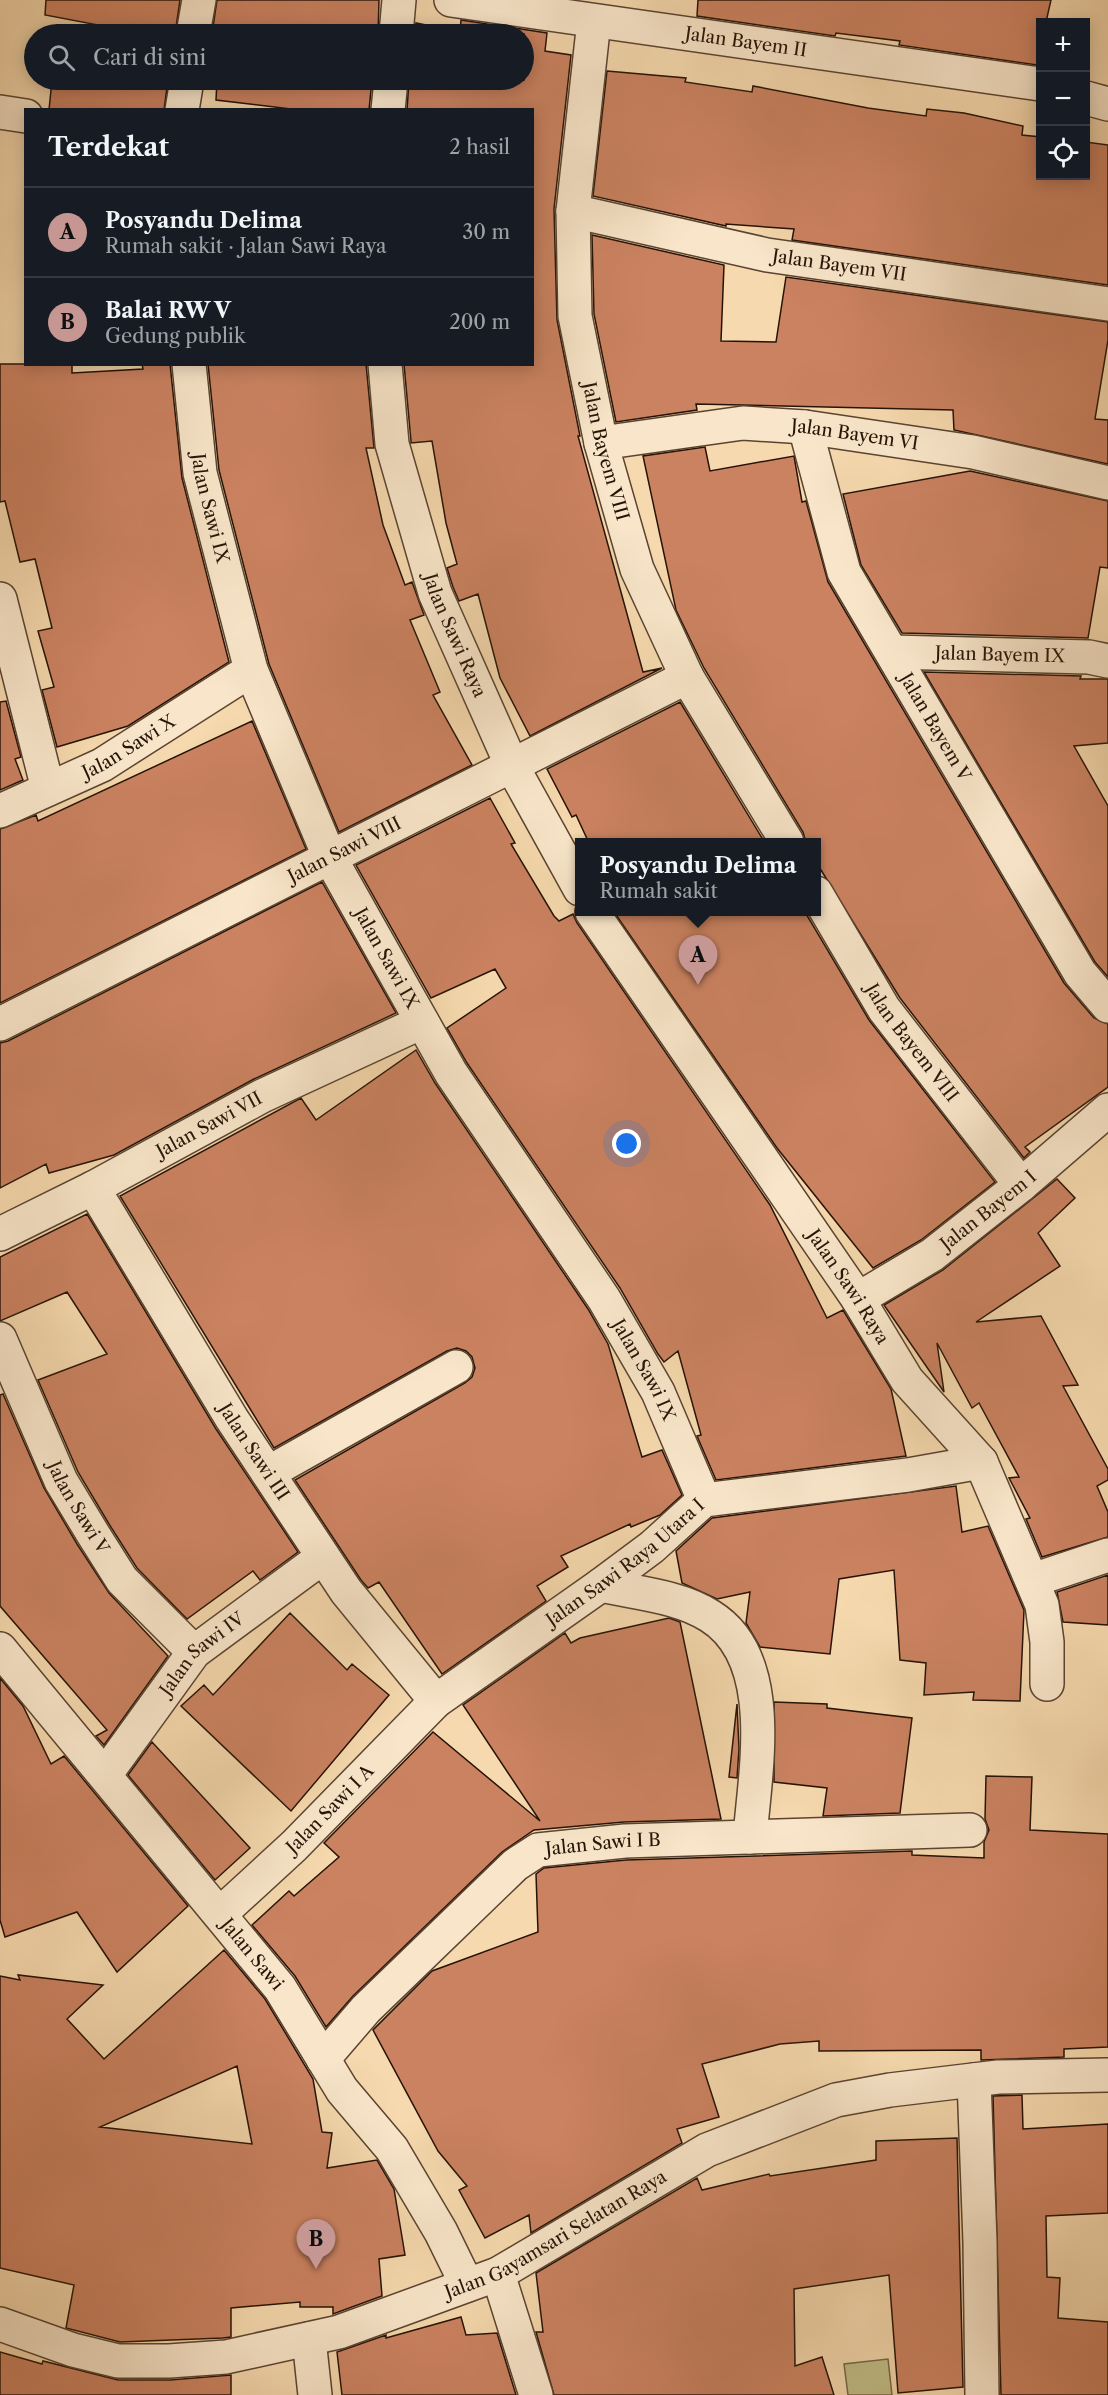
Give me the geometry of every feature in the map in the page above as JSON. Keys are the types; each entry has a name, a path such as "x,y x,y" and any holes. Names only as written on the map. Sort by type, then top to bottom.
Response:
{"street":[{"path":"195,24 199,0"},
{"path":"397,24 399,0"},
{"name":"Jalan Bayem II","path":"451,0 1036,83"},
{"name":"Jalan Bayem VIII","path":"594,21 573,211 575,316 601,443 637,569 687,677 784,838"},
{"path":"182,108 185,90"},
{"path":"388,108 390,90"},
{"path":"1090,99 1108,104"},
{"path":"0,112 24,116"},
{"name":"Jalan Bayem VII","path":"573,211 767,255 1108,304"},
{"name":"Jalan Sawi IX","path":"189,366 200,473 251,670 328,856 451,1073 604,1299 658,1392 704,1500"},
{"name":"Jalan Sawi Raya","path":"385,366 392,444 435,592 512,766 575,882"},
{"name":"Jalan Bayem VI","path":"601,443 743,423 805,427 973,452 1108,483"},
{"name":"Jalan Bayem V","path":"805,427 844,572 1080,973 1108,1006"},
{"path":"0,599 48,789"},
{"name":"Jalan Bayem IX","path":"892,652 1089,657 1108,661"},
{"name":"Jalan Sawi X","path":"0,811 102,765 251,670"},
{"name":"Jalan Sawi VIII","path":"0,1024 328,856 687,677"},
{"name":"Jalan Bayem VIII","path":"821,902 884,1009 1021,1185"},
{"name":"Jalan Sawi Raya","path":"595,916 858,1299 908,1380 981,1462 1042,1605 1047,1642 1047,1684"},
{"name":"Jalan Sawi VII","path":"0,1234 93,1188 262,1096 422,1022"},
{"name":"Jalan Bayem I","path":"858,1299 932,1255 1021,1185 1108,1110"},
{"name":"Jalan Sawi III","path":"93,1188 268,1473 323,1557 346,1591 436,1701"},
{"name":"Jalan Sawi V","path":"0,1339 62,1481 93,1534 122,1580 194,1652"},
{"path":"268,1473 456,1367"},
{"name":"Jalan Sawi Raya Utara I","path":"436,1701 652,1547 704,1500 908,1475 981,1462"},
{"path":"1033,1580 1108,1555"},
{"name":"Jalan Sawi IV","path":"105,1775 194,1652 323,1557"},
{"path":"601,1585 680,1602 710,1615 732,1633 750,1673 759,1707 750,1838"},
{"name":"Jalan Sawi","path":"0,1649 280,1988 342,2090 392,2149 441,2232 467,2285"},
{"name":"Jalan Sawi I A","path":"220,1914 294,1846 436,1701"},
{"name":"Jalan Sawi I B","path":"323,2059 366,2009 515,1865 538,1850 625,1840 970,1830"},
{"name":"Jalan Gayamsari Selatan Raya","path":"0,2324 73,2350 118,2361 169,2361 226,2357 309,2339 339,2332 498,2274 707,2150 837,2100 890,2090 974,2080 1108,2075"},
{"path":"974,2080 980,2242 982,2395"},
{"path":"498,2274 536,2395"},
{"path":"309,2339 315,2395"}],"shaded area":[{"path":"888,2359 892,2395 848,2395 844,2364"}],"building":[{"path":"46,0 180,0 176,24 92,24 45,15"},
{"path":"217,0 379,0 378,24 213,24"},
{"path":"698,0 1051,0 1047,18 1036,18 1036,65 899,45 900,41 836,33 835,36 697,16"},
{"path":"461,20 487,24 461,24"},
{"path":"534,31 547,33 545,51 571,55 554,209 557,320 580,436 578,436 643,672 662,668 530,736 500,678 478,594 459,601 453,587 447,568 457,564 446,523 432,441 411,443 404,366 534,366 534,108 407,108 408,90 534,90"},
{"path":"607,71 686,78 685,82 752,92 753,86 868,108 926,116 927,109 964,113 1023,126 1022,135 1036,136 1036,180 1090,180 1090,143 1108,145 1108,285 792,240 794,229 726,224 726,226 593,196"},
{"path":"51,90 167,90 164,108 49,108"},
{"path":"216,90 371,90 369,108 282,108 216,100"},
{"path":"592,235 724,265 721,341 776,342 786,277 1108,322 1108,340 1095,419 1108,420 1108,464 954,430 953,410 696,404 697,410 616,422 594,314"},
{"path":"0,364 72,366 72,373 143,369 142,366 170,366 182,478 229,662 128,726 57,747 42,690 54,687 38,631 52,628 35,559 20,562 5,501 0,502"},
{"path":"208,366 366,366 374,448 366,448 383,525 405,585 412,582 424,615 410,620 440,692 433,695 472,765 339,832 269,664 219,470"},
{"path":"705,447 710,471 794,456 802,502 806,501 828,582 1064,983 1094,1018 1108,1024 1108,1087 1025,1147 1030,1152 1024,1158 900,998 821,870 821,838 805,838 704,668 676,610 643,456"},
{"path":"970,471 1108,501 1108,568 1100,567 1088,638 902,633 861,565 843,494"},
{"path":"924,672 1081,676 1080,679 1108,679 1108,743 1074,746 1108,806 1108,977 1095,962"},
{"path":"6,701 21,757 15,759 23,780 0,790 0,702"},
{"path":"680,702 762,838 587,838 576,815 572,817 547,769"},
{"path":"252,721 306,849 0,1003 0,829 36,815 38,821"},
{"path":"490,798 515,843 511,844 554,916 559,921 573,914 770,1205 827,1318 843,1310 891,1389 906,1456 716,1480 697,1436 701,1435 678,1351 664,1362 658,1354 620,1288 467,1063 447,1028 506,988 495,969 431,998 356,865"},
{"path":"322,882 396,1013 254,1079 114,1155 49,1173 46,1164 0,1188 0,1043"},
{"path":"617,916 807,916 869,1020 995,1182 921,1240 873,1268 777,1148"},
{"path":"416,1050 435,1083 588,1309 608,1344 642,1457 662,1450 682,1495 660,1515 631,1527 630,1524 561,1556 568,1567 537,1586 546,1601 442,1674 379,1582 368,1588 361,1580 295,1480 465,1383 472,1377 475,1368 472,1357 466,1351 457,1348 447,1351 274,1448 120,1196 301,1098 316,1120"},
{"path":"1057,1179 1075,1198 1038,1233 1060,1266 976,1322 1041,1316 1078,1385 1063,1386 1108,1469 1108,1480 1097,1486 1108,1512 1108,1537 1042,1557 1026,1519 1030,1518 1009,1478 1019,1477 979,1403 972,1408 937,1343 944,1392 884,1305 943,1270"},
{"path":"87,1214 216,1429 298,1552 260,1580 253,1571 187,1619 137,1568 109,1524 78,1472 38,1380 107,1354 67,1292 0,1321 0,1257"},
{"path":"3,1394 44,1488 77,1544 109,1593 168,1656 104,1745 96,1736 107,1730 0,1606 0,1395"},
{"path":"956,1486 962,1532 988,1526 1024,1610 1020,1701 973,1700 974,1692 924,1695 926,1663 900,1660 894,1570 839,1579 830,1654 760,1647 746,1623 750,1592 717,1599 682,1583 676,1551 712,1518"},
{"path":"1108,1575 1108,1625 1063,1622 1057,1592"},
{"path":"290,1613 347,1670 352,1664 389,1695 291,1811 181,1706 204,1685 213,1695"},
{"path":"669,1618 680,1622 721,1819 624,1822 534,1830 502,1852 353,1996 326,2027 295,1976 252,1925 289,1891 294,1896 339,1857 324,1843 433,1732 540,1821 463,1705 565,1633 571,1643 580,1638"},
{"path":"0,1678 23,1706 51,1764 64,1756 188,1906 117,1972 77,1912 5,1937 0,1920"},
{"path":"774,1702 827,1704 827,1708 912,1718 900,1813 823,1816 827,1788 774,1782"},
{"path":"737,1704 739,1749 737,1778 729,1777"},
{"path":"152,1742 250,1848 215,1880 128,1775"},
{"path":"986,1776 1032,1777 1030,1830 1108,1834 1108,2047 1064,2049 1064,2057 981,2060 981,2050 819,2051 819,2041 780,2044 702,2064 719,2117 677,2129 682,2143 531,2233 529,2215 485,2238 459,2190 467,2186 438,2151 373,2030 432,1971 538,1932 536,1874 544,1868 626,1860 912,1851 912,1855 984,1858 984,1842 989,1830 985,1819"},
{"path":"224,1950 265,1999 313,2079 322,2132 332,2133 327,2168 377,2160 394,2189 405,2255 379,2259 382,2296 333,2314 333,2307 300,2307 300,2302 231,2308 231,2337 223,2338 120,2342 66,2328 74,2285 0,2268 0,1976 20,1980 18,1975 103,1985 67,2019 104,2059","holes":["237,2066 252,2144 100,2127"]},
{"path":"1022,2095 1023,2129 1108,2124 1108,2213 1046,2216 1047,2277 1060,2278 1058,2318 1108,2322 1108,2395 1001,2395 993,2096"},
{"path":"957,2138 963,2387 898,2393 889,2275 794,2289 795,2366 822,2357 834,2395 554,2395 536,2332 543,2332 536,2273 697,2178 702,2190 769,2174 770,2176 876,2160 876,2141"},
{"path":"461,2317 466,2335 497,2333 516,2395 342,2395 337,2352 386,2335 386,2338"},
{"path":"0,2352 42,2364 43,2361 118,2380 170,2380 231,2375 231,2395 0,2395"}],"place":[{"name":"Posyandu Delima","path":"698,985"},
{"name":"Balai RW V","path":"316,2269"}]}
